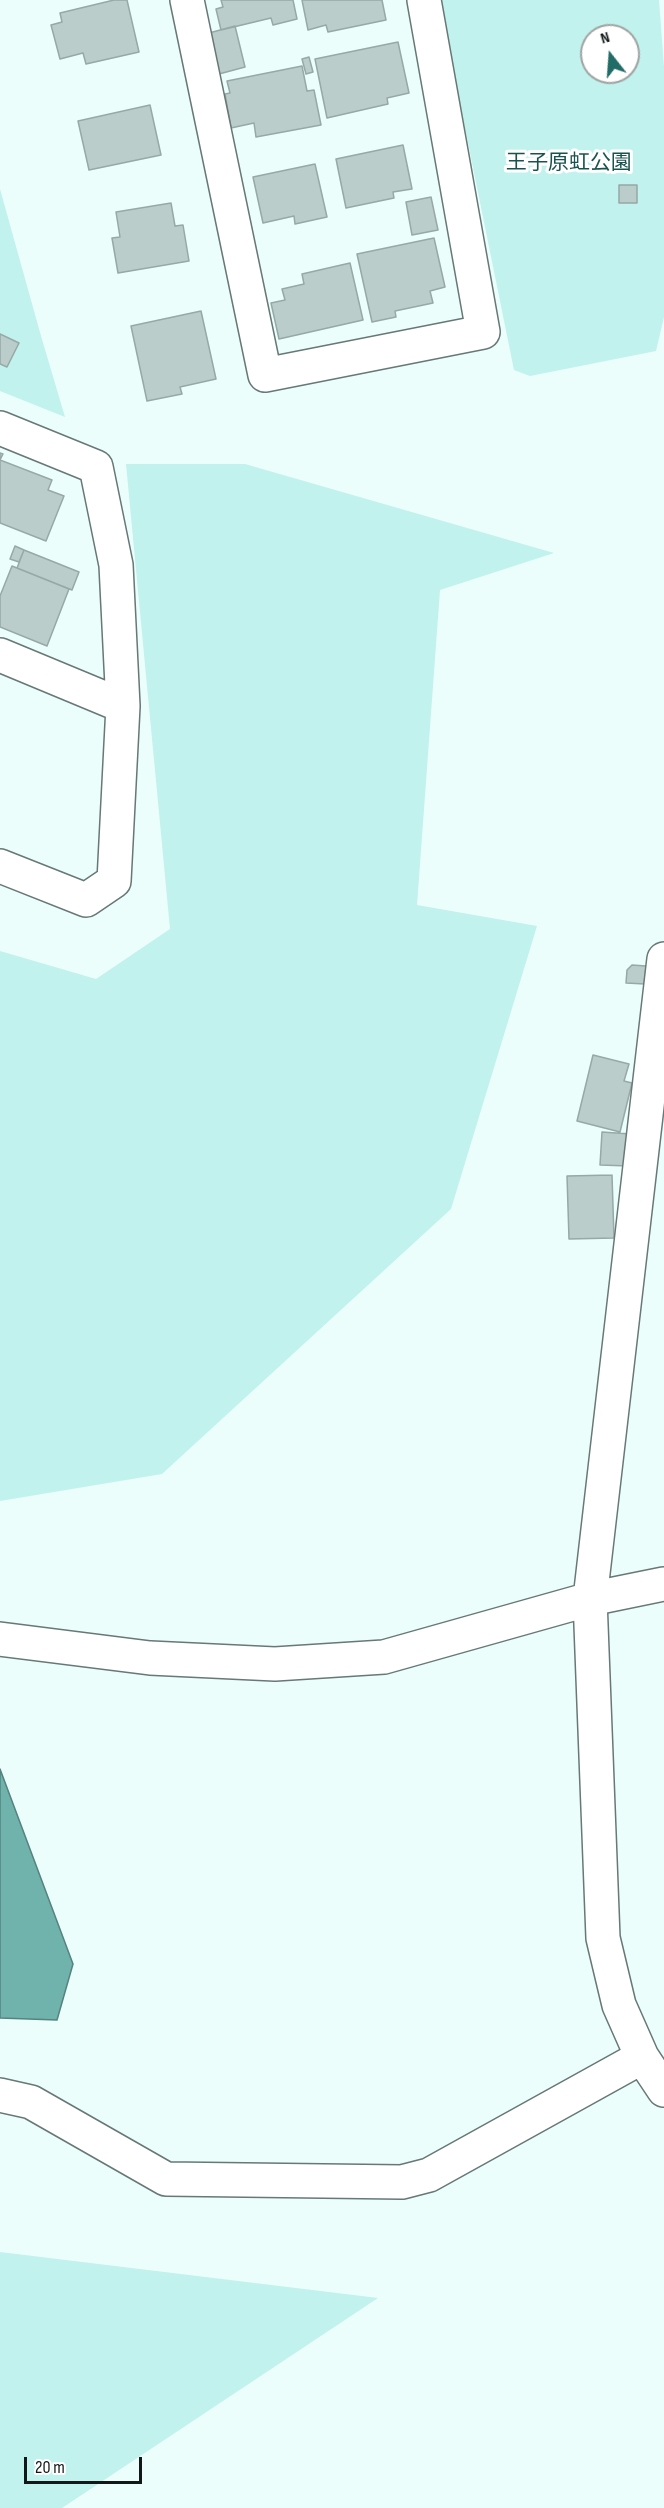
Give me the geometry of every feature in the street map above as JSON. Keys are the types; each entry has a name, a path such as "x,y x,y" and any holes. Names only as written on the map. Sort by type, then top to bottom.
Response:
{"street":[{"path":"187,0 265,375 483,332 423,0"},
{"path":"0,428 96,467 116,565 123,706 114,881 86,900 0,866"},
{"path":"0,655 123,706"},
{"path":"664,959 590,1599 603,1938 619,2005 642,2057 664,2090"},
{"path":"0,1639 150,1658 275,1664 384,1657 590,1599 664,1584"},
{"path":"0,2095 32,2102 166,2179 402,2182 429,2175 642,2057"}],"green space":[{"name":"王子原虹公園","path":"439,0 659,0 664,67 664,317 656,351 530,376 514,370"},
{"path":"0,189 41,336 65,417 0,391"},
{"path":"126,464 245,464 554,553 440,590 417,905 537,926 451,1209 162,1474 0,1501 0,951 96,979 170,929"},
{"path":"0,2252 378,2298 62,2508 0,2508"}],"shaded area":[{"path":"0,1769 73,1964 57,2020 0,2018"}],"building":[{"path":"114,0 127,0 139,52 86,64 83,53 60,59 51,25 62,22 60,13"},
{"path":"221,0 293,0 297,19 273,25 271,18 221,30 216,9 223,7"},
{"path":"302,0 382,0 386,20 328,32 326,25 308,30"},
{"path":"235,26 245,67 219,74 209,33"},
{"path":"398,42 409,93 387,98 388,104 327,118 315,59"},
{"path":"309,57 313,72 306,74 302,59"},
{"path":"302,66 307,91 314,90 321,125 256,137 254,123 231,128 225,94 230,93 227,81"},
{"path":"150,105 161,155 89,170 78,121"},
{"path":"403,145 412,189 393,192 394,198 346,208 336,159"},
{"path":"315,164 327,217 295,224 294,216 263,223 253,177"},
{"path":"619,185 637,185 637,203 619,203"},
{"path":"431,197 438,230 412,235 406,202"},
{"path":"171,203 175,226 183,225 189,261 118,273 112,238 120,237 116,212"},
{"path":"434,238 445,287 430,291 433,303 395,311 396,317 372,322 357,254"},
{"path":"350,263 363,320 279,339 271,303 285,300 282,289 304,284 302,274"},
{"path":"201,311 216,379 180,387 182,394 147,401 131,326"},
{"path":"0,334 19,343 7,367 0,364"},
{"path":"0,460 52,480 48,490 64,496 46,541 0,523"},
{"path":"15,546 24,550 19,562 10,559"},
{"path":"24,550 79,572 72,590 17,568"},
{"path":"12,566 69,589 47,646 0,627 0,596"},
{"path":"632,965 646,966 645,984 626,983 627,970"},
{"path":"593,1055 629,1064 624,1081 632,1083 620,1132 577,1121"},
{"path":"602,1132 631,1134 629,1166 600,1165"},
{"path":"612,1175 614,1238 569,1239 567,1176"}]}
